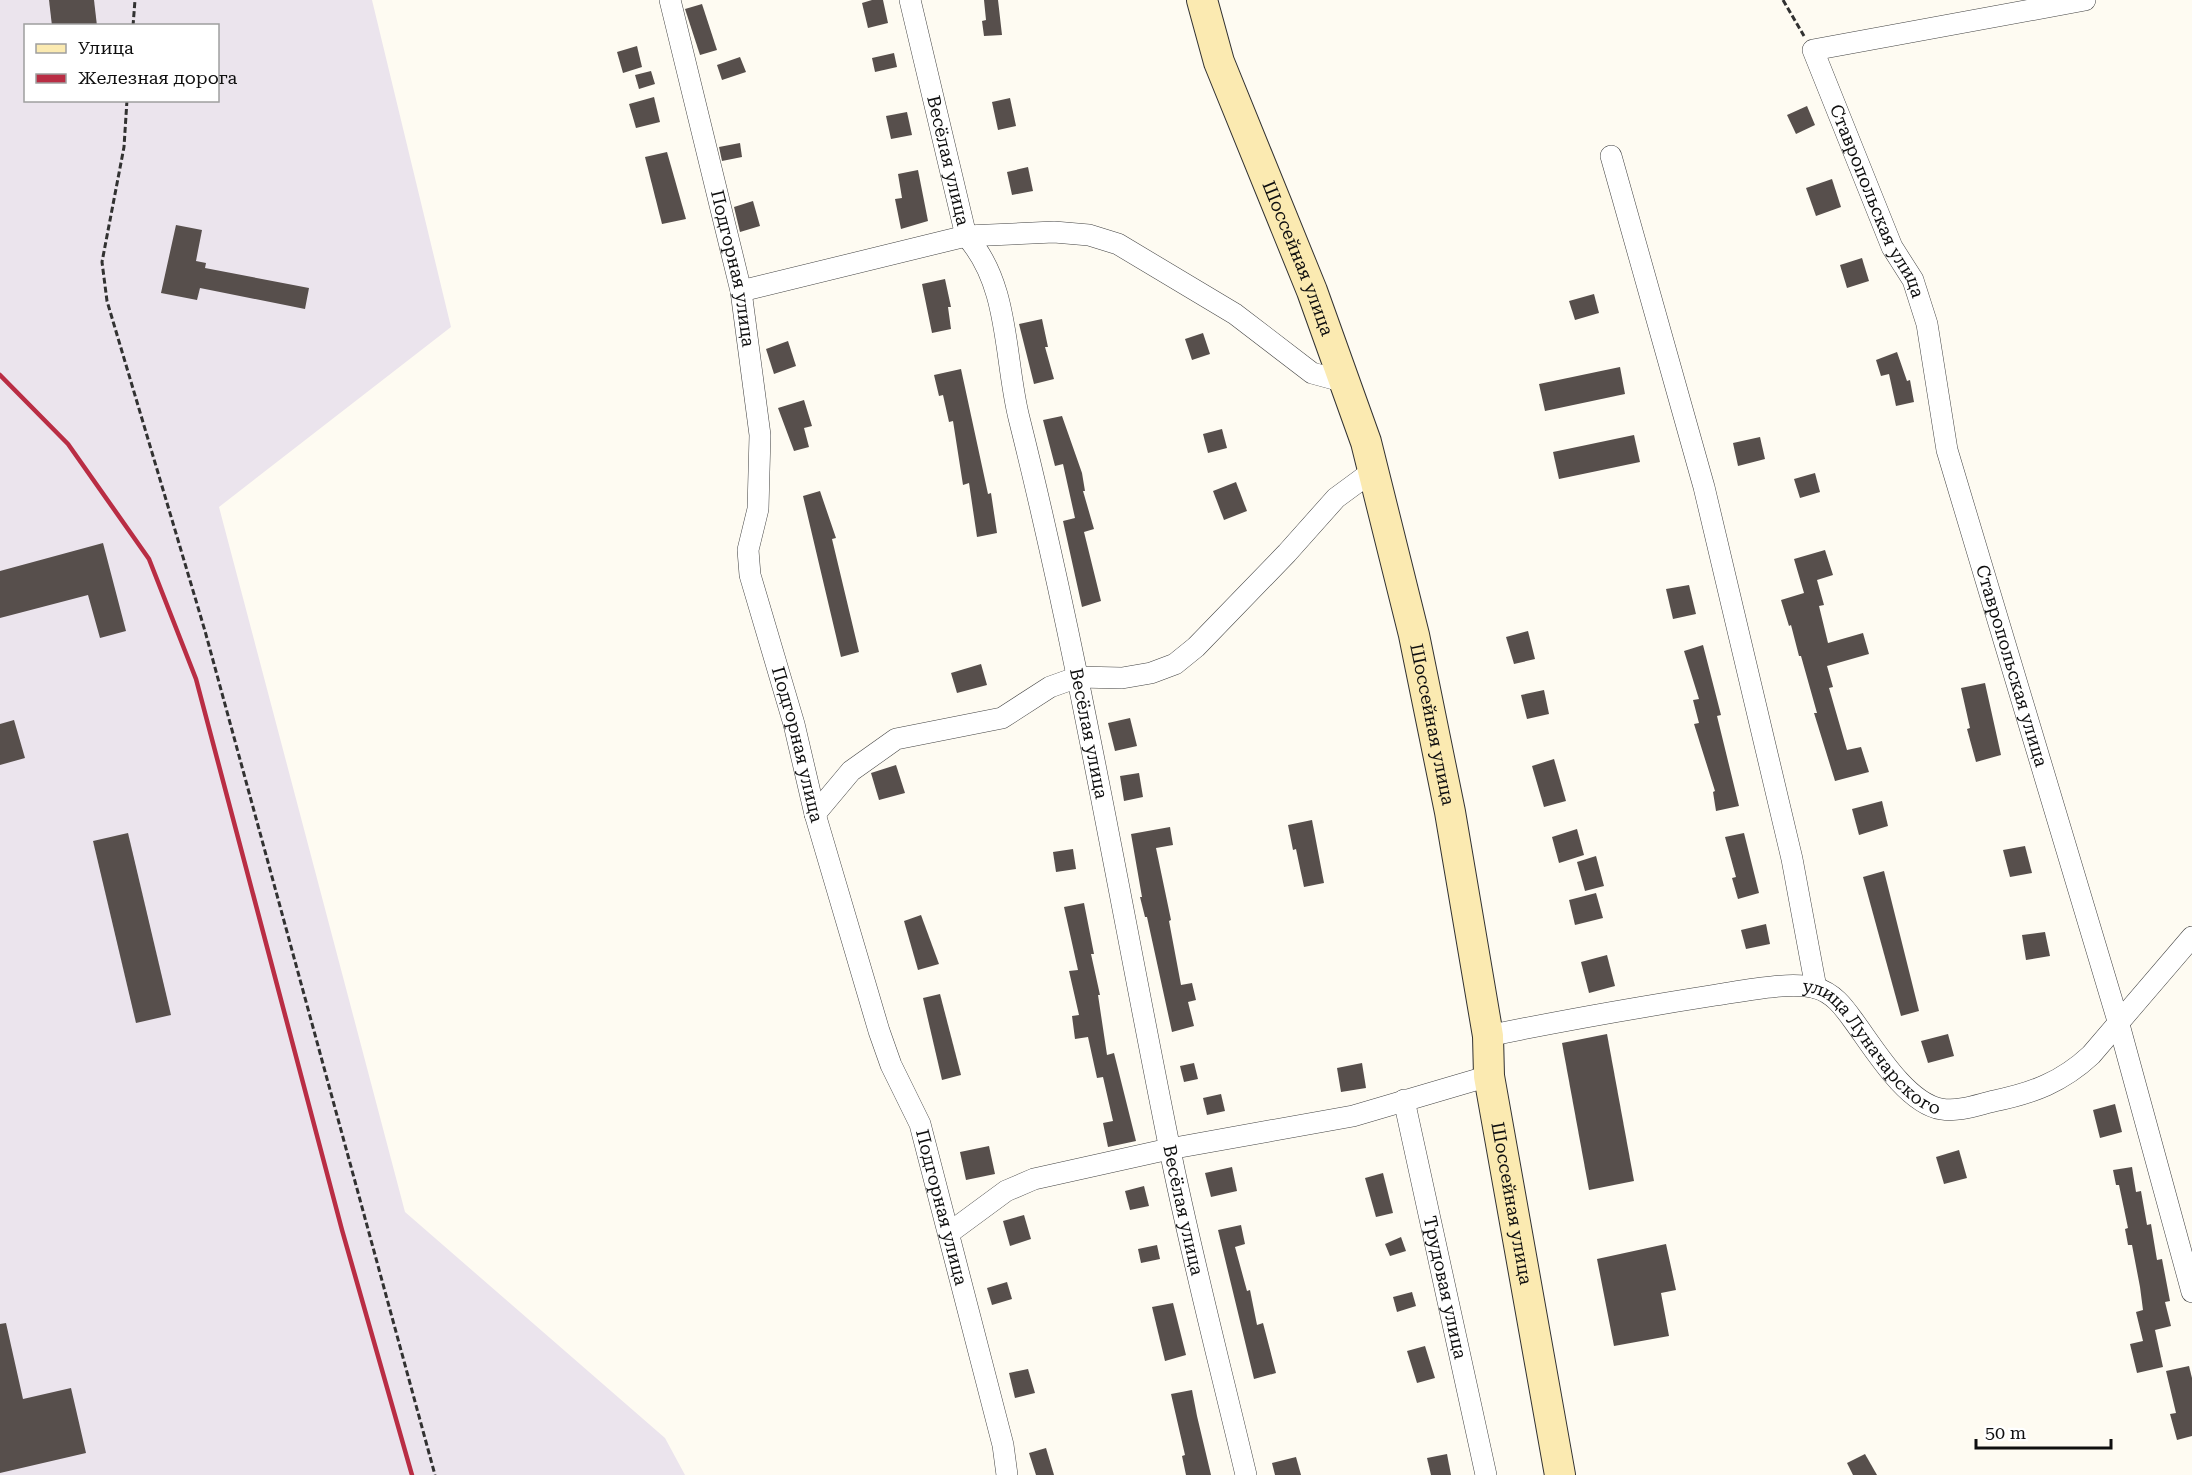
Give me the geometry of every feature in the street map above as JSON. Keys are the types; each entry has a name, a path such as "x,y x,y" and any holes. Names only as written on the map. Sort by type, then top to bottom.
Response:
{"main road":[{"name":"Шоссейная улица","path":"1202,0 1219,62 1312,291 1374,470 1414,635 1448,801 1488,1036 1489,1076 1560,1475"}],"street":[{"name":"Подгорная улица","path":"670,0 741,291 760,435 758,509 748,550 750,575 795,724 815,814 879,1031 891,1065 920,1124 1003,1445 1007,1475"},
{"name":"Весёлая улица","path":"910,0 966,236 980,251 995,285 1016,405 1053,554 1078,677 1169,1149 1246,1475"},
{"path":"1814,50 2085,0"},
{"name":"Ставропольская улица","path":"1814,50 1892,247 1913,280 1927,324 1947,450 2118,1021 2192,1292"},
{"path":"1611,156 1704,487 1792,860 1816,988"},
{"path":"741,291 966,236 1054,232 1089,235 1118,244 1235,314 1312,373 1345,382"},
{"path":"815,814 851,771 896,739 1002,718 1050,687 1078,677 1122,678 1151,673 1175,664 1196,647 1287,553 1336,498 1374,470"},
{"name":"улица Луначарского","path":"1488,1036 1585,1016 1738,992 1797,986 1816,988 1836,998 1909,1091 1925,1103 1941,1109 1961,1109 2029,1093 2055,1083 2074,1072 2192,937"},
{"path":"949,1233 1006,1191 1034,1179 1169,1149 1353,1116 1489,1076"},
{"name":"Трудовая улица","path":"1404,1100 1486,1475"}],"path":[{"path":"133,24 135,0"},
{"path":"1783,0 1787,12 1814,50"},
{"path":"127,102 124,147 102,262 107,301 205,631 435,1475"}],"shaded area":[{"path":"0,0 372,0 451,327 219,507 405,1212 665,1438 685,1475 0,1475"}],"building":[{"path":"49,0 94,0 97,24 52,24"},
{"path":"883,0 888,23 868,28 862,3"},
{"path":"984,0 998,0 1002,35 984,36 982,21 986,20"},
{"path":"702,4 717,50 700,55 685,9"},
{"path":"637,46 642,67 623,73 617,52"},
{"path":"894,53 897,67 875,72 872,58"},
{"path":"740,57 746,72 722,80 717,65"},
{"path":"651,71 655,84 639,89 635,75"},
{"path":"654,97 660,122 636,128 629,104"},
{"path":"1010,98 1016,126 998,130 992,102"},
{"path":"1807,106 1815,125 1796,134 1787,115"},
{"path":"907,112 912,135 891,139 886,116"},
{"path":"740,143 742,157 722,161 719,147"},
{"path":"667,152 686,219 662,224 645,157"},
{"path":"1028,167 1033,191 1012,195 1007,172"},
{"path":"918,170 928,221 901,229 895,199 902,198 898,174"},
{"path":"1832,179 1841,207 1816,216 1806,188"},
{"path":"753,201 760,226 740,232 734,207"},
{"path":"176,225 202,230 196,261 206,263 205,268 309,288 305,309 200,288 197,300 161,293"},
{"path":"1862,258 1869,281 1847,288 1840,265"},
{"path":"945,279 951,307 948,307 951,329 932,333 922,284"},
{"path":"1594,294 1599,313 1575,320 1569,301"},
{"path":"1042,319 1048,347 1045,347 1054,379 1034,384 1019,324"},
{"path":"1203,333 1210,354 1192,360 1185,339"},
{"path":"788,341 796,366 774,374 766,349"},
{"path":"1897,352 1907,381 1910,380 1914,402 1896,406 1889,374 1881,376 1876,360"},
{"path":"1620,367 1625,394 1545,411 1539,384"},
{"path":"961,369 988,494 991,493 997,533 977,537 969,483 963,485 953,421 949,422 943,395 939,396 934,375"},
{"path":"804,400 812,426 804,428 809,447 794,451 778,408"},
{"path":"1062,416 1082,473 1085,491 1083,491 1094,529 1084,532 1101,601 1082,607 1063,521 1075,518 1063,464 1055,466 1043,420"},
{"path":"1222,429 1227,448 1208,453 1203,434"},
{"path":"1634,435 1640,462 1559,479 1553,452"},
{"path":"1760,437 1765,459 1738,466 1733,443"},
{"path":"1815,473 1820,492 1800,498 1794,479"},
{"path":"1236,482 1247,511 1224,520 1213,491"},
{"path":"820,491 836,538 832,539 859,652 841,657 803,496"},
{"path":"103,543 126,631 100,638 88,595 0,618 0,571"},
{"path":"1825,550 1833,575 1817,580 1824,605 1819,606 1828,643 1863,633 1869,654 1827,666 1833,687 1829,688 1847,750 1861,747 1869,772 1835,781 1814,713 1817,713 1801,656 1799,656 1791,625 1789,626 1781,600 1804,593 1794,559"},
{"path":"1689,585 1696,614 1673,619 1666,589"},
{"path":"1528,631 1535,659 1514,664 1506,637"},
{"path":"1703,645 1721,715 1717,716 1739,806 1716,811 1713,792 1715,791 1694,724 1699,723 1693,700 1699,699 1684,651"},
{"path":"981,664 987,685 957,693 951,673"},
{"path":"1985,683 2001,755 1976,762 1967,729 1970,728 1961,688"},
{"path":"1544,690 1549,714 1527,719 1521,695"},
{"path":"1130,718 1137,746 1115,751 1108,723"},
{"path":"14,720 25,758 0,765 0,724"},
{"path":"1554,759 1566,801 1544,807 1532,766"},
{"path":"896,765 905,793 879,800 871,773"},
{"path":"1139,773 1143,797 1124,801 1120,776"},
{"path":"1882,801 1888,826 1859,835 1852,809"},
{"path":"1312,820 1324,883 1304,887 1288,825"},
{"path":"1170,827 1173,845 1156,848 1171,920 1169,921 1181,985 1192,983 1196,1000 1188,1002 1194,1026 1172,1032 1147,917 1145,917 1140,897 1142,897 1131,834"},
{"path":"1577,829 1584,855 1559,863 1552,837"},
{"path":"128,833 171,1015 136,1023 93,841"},
{"path":"1744,833 1759,893 1738,899 1732,878 1736,877 1725,837"},
{"path":"2025,846 2032,873 2010,877 2003,850"},
{"path":"1073,849 1076,869 1056,872 1053,852"},
{"path":"1596,856 1604,886 1585,891 1577,862"},
{"path":"1884,871 1919,1011 1901,1016 1863,877"},
{"path":"1596,893 1603,918 1575,925 1569,900"},
{"path":"1084,903 1094,954 1091,954 1100,995 1098,995 1107,1055 1114,1053 1136,1141 1108,1147 1103,1123 1113,1121 1103,1077 1097,1078 1088,1037 1075,1039 1072,1016 1079,1015 1069,971 1078,970 1064,907"},
{"path":"921,915 939,964 918,970 904,921"},
{"path":"1766,924 1770,944 1746,949 1741,930"},
{"path":"2045,932 2050,956 2026,960 2022,935"},
{"path":"1607,955 1615,986 1589,993 1581,962"},
{"path":"940,994 961,1075 942,1080 923,998"},
{"path":"1607,1034 1634,1181 1589,1190 1562,1043"},
{"path":"1948,1034 1954,1056 1928,1063 1921,1041"},
{"path":"1194,1063 1198,1079 1184,1082 1180,1066"},
{"path":"1362,1063 1366,1088 1341,1092 1337,1068"},
{"path":"1221,1094 1225,1111 1207,1115 1203,1098"},
{"path":"2115,1104 2122,1132 2100,1138 2093,1110"},
{"path":"989,1146 995,1174 966,1180 960,1152"},
{"path":"1959,1150 1967,1178 1944,1184 1936,1157"},
{"path":"1232,1167 1237,1191 1211,1197 1205,1173"},
{"path":"2132,1167 2136,1192 2141,1191 2147,1225 2151,1224 2157,1260 2162,1259 2170,1301 2165,1302 2171,1326 2155,1330 2163,1367 2137,1373 2130,1344 2143,1341 2136,1312 2143,1310 2132,1245 2128,1245 2125,1229 2128,1228 2119,1185 2116,1185 2113,1170"},
{"path":"1383,1173 1393,1213 1376,1217 1365,1178"},
{"path":"1144,1186 1149,1206 1130,1210 1125,1191"},
{"path":"1024,1215 1031,1239 1010,1246 1003,1221"},
{"path":"1241,1225 1245,1244 1235,1247 1247,1291 1250,1290 1257,1325 1263,1323 1276,1373 1254,1379 1218,1230"},
{"path":"1401,1237 1406,1251 1390,1256 1385,1244"},
{"path":"1666,1244 1676,1290 1661,1293 1669,1336 1614,1346 1597,1259"},
{"path":"1157,1245 1160,1259 1141,1263 1138,1249"},
{"path":"1007,1282 1012,1299 992,1305 987,1288"},
{"path":"1412,1292 1416,1306 1397,1312 1393,1297"},
{"path":"1173,1303 1186,1355 1165,1361 1152,1307"},
{"path":"6,1323 23,1399 71,1388 86,1453 0,1473 0,1324"},
{"path":"1425,1346 1435,1378 1417,1383 1407,1351"},
{"path":"2189,1366 2192,1378 2192,1436 2177,1440 2170,1414 2176,1413 2166,1371"},
{"path":"1028,1369 1035,1393 1015,1398 1009,1373"},
{"path":"1192,1390 1211,1475 1186,1475 1182,1456 1185,1455 1171,1394"},
{"path":"1046,1448 1054,1475 1036,1475 1029,1453"},
{"path":"1447,1454 1451,1475 1431,1475 1427,1458"},
{"path":"1865,1454 1877,1475 1853,1475 1847,1463"},
{"path":"1296,1457 1301,1475 1275,1475 1272,1463"}],"railway":[{"path":"0,375 68,444 149,559 196,679 342,1230 412,1475"}]}
